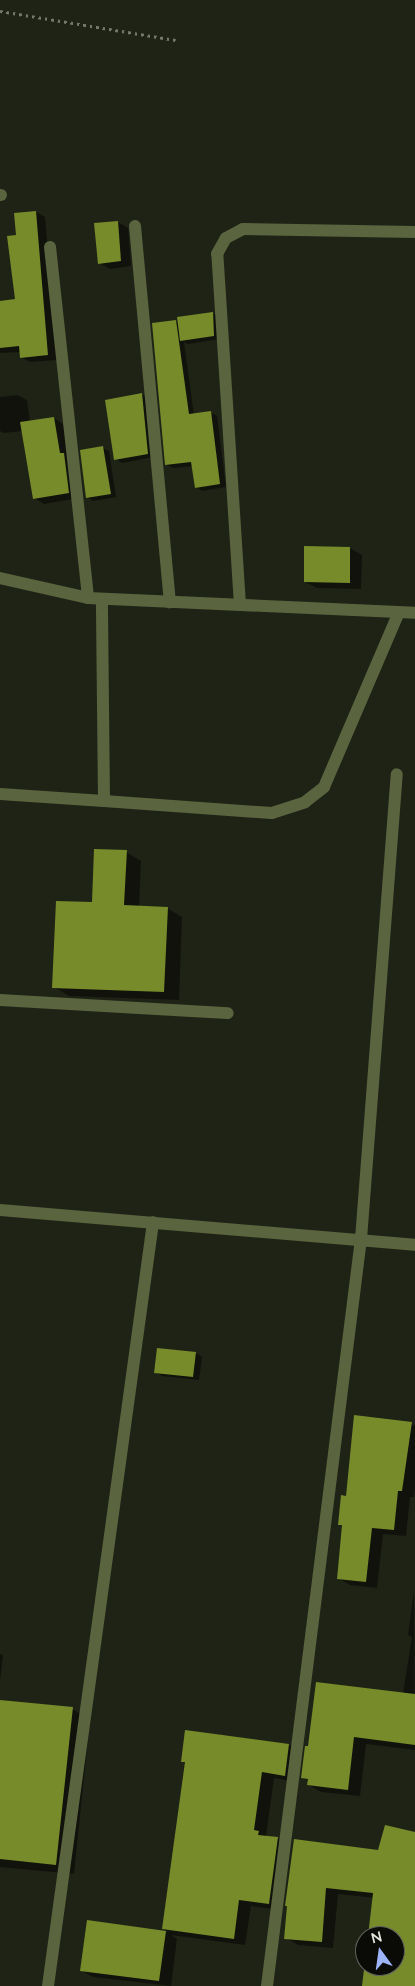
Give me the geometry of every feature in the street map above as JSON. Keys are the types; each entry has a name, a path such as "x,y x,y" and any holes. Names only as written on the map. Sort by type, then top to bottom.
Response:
{"street":[{"path":"134,226 170,602"},
{"path":"240,605 217,254 226,238 243,229 415,232"},
{"path":"50,247 88,598"},
{"path":"0,578 88,598 415,613"},
{"path":"102,599 104,801"},
{"path":"0,794 272,813 305,802 324,787 399,612"},
{"path":"267,1986 361,1239 397,774"},
{"path":"0,1000 228,1013"},
{"path":"0,1210 415,1245"},
{"path":"48,1986 153,1222"}],"path":[{"path":"0,11 176,40"}],"building":[{"path":"36,211 48,355 20,358 19,346 0,348 0,301 15,299 7,236 16,235 14,213"},
{"path":"118,221 121,261 98,264 94,223"},
{"path":"213,312 214,336 180,341 177,317"},
{"path":"176,320 189,414 211,411 220,484 195,488 191,462 165,465 152,323"},
{"path":"142,393 148,454 114,460 105,400"},
{"path":"54,417 60,453 64,453 69,493 33,499 20,422"},
{"path":"103,446 111,494 86,498 80,450"},
{"path":"304,546 350,547 350,583 304,582"},
{"path":"94,849 127,850 124,905 168,907 164,992 52,988 56,901 92,902"},
{"path":"157,1348 196,1352 193,1377 154,1373"},
{"path":"354,1415 412,1422 402,1491 398,1491 394,1530 372,1528 366,1582 337,1579 342,1525 338,1525 341,1495 346,1496"},
{"path":"316,1682 415,1694 415,1745 354,1737 348,1790 307,1785 308,1779 301,1778 305,1746 308,1746"},
{"path":"0,1700 73,1707 56,1865 0,1859"},
{"path":"185,1730 289,1744 285,1776 262,1772 254,1830 259,1831 258,1835 278,1837 269,1904 239,1900 234,1939 162,1929 185,1762 181,1762"},
{"path":"385,1825 415,1832 415,1986 362,1986 363,1976 405,1976 405,1926 369,1926 373,1893 326,1888 322,1942 284,1939 287,1906 285,1906 294,1839 378,1850"},
{"path":"87,1920 166,1931 159,1981 80,1971"}]}
